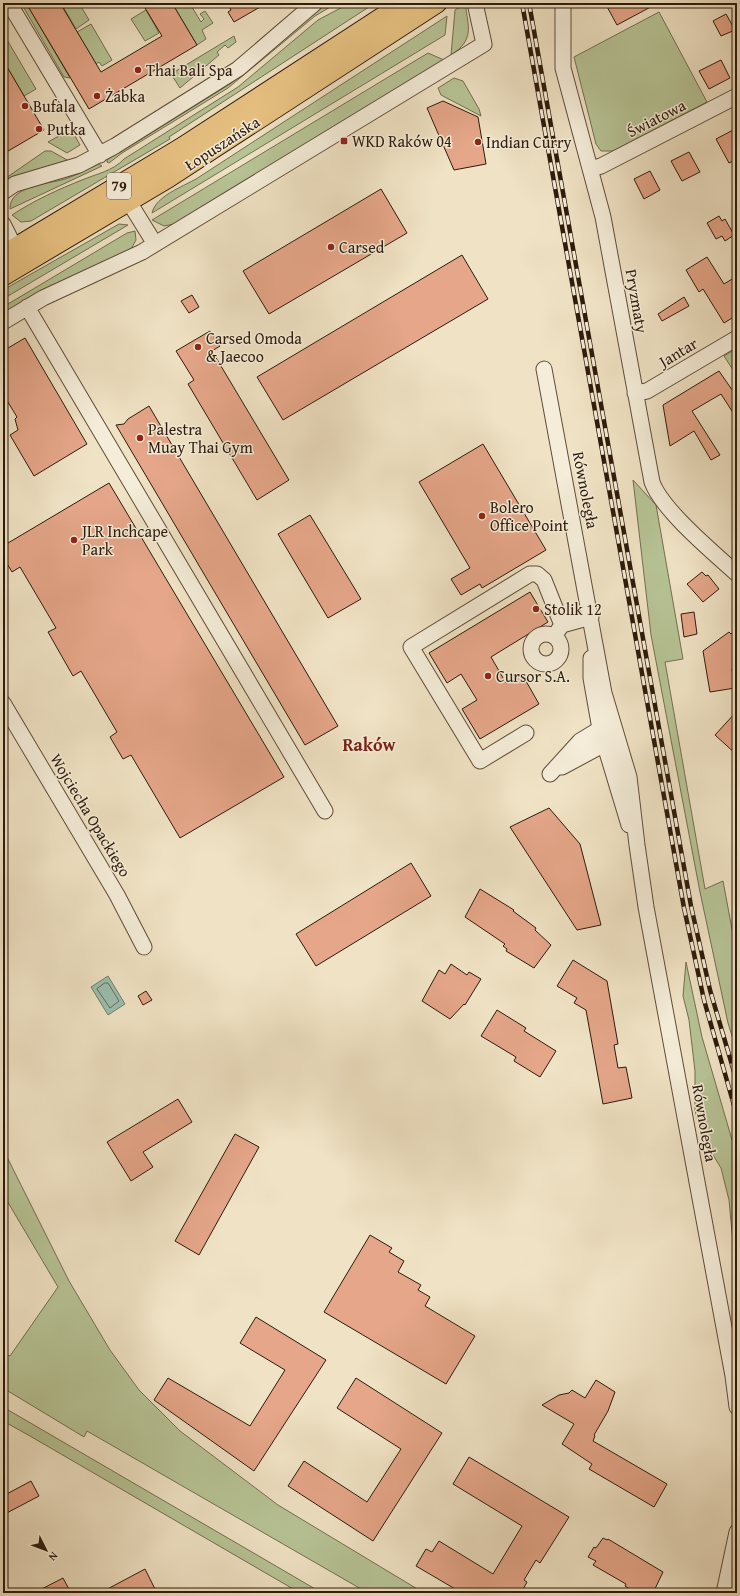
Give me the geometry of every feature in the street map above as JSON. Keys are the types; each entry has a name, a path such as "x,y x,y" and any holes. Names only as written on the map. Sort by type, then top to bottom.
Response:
{"main road":[{"name":"Łopuszańska","path":"3,276 129,202 295,85 404,3"},
{"name":"Łopuszańska","path":"9,251 437,3"}],"street":[{"path":"9,3 100,155"},
{"path":"3,192 15,184 64,171 100,155 238,69 315,3"},
{"path":"3,322 43,298 130,258 155,244 484,44 475,3"},
{"name":"Pryzmaty","path":"562,3 563,68 603,217 652,482 658,495 673,512 737,574"},
{"name":"Światowa","path":"591,169 601,166 737,96"},
{"path":"129,202 155,244"},
{"path":"3,224 9,251"},
{"path":"27,307 325,811"},
{"name":"Jantar","path":"635,393 647,391 737,338"},
{"name":"Równoległa","path":"544,369 591,617 604,693 606,725 611,741 629,777 636,845 714,1281 733,1376 737,1407"},
{"path":"526,733 480,761 411,647 530,574 537,574 544,580 558,630 591,617"},
{"name":"Wojciecha Opackiego","path":"3,703 117,895 144,948"},
{"path":"606,725 583,747 611,741"},
{"path":"724,1593 737,1532"}],"shaded area":[{"path":"21,3 26,3 70,78 64,77"},
{"path":"61,3 79,3 89,20 76,29"},
{"path":"172,3 192,3 192,7 201,22 204,19 200,14 205,11 213,23 202,30 206,39 197,45"},
{"path":"327,3 337,3 315,16 228,88 122,153 109,163 107,162 107,160 230,84"},
{"path":"350,3 375,3 169,137 170,139 31,221 21,222 12,215 55,191 104,172 120,163 238,87 318,20"},
{"path":"465,4 468,20 467,39 451,55 455,10"},
{"path":"146,10 159,33 145,41 131,19"},
{"path":"659,12 707,102 613,151 601,151 596,144 574,57"},
{"path":"447,16 445,35 152,213 154,207 164,197 196,179"},
{"path":"91,24 112,60 102,66 99,62 96,64 77,32"},
{"path":"3,33 36,89 24,96 3,60"},
{"path":"234,36 236,42 228,48 225,45 217,52 219,55 180,88 171,74"},
{"path":"428,53 444,60 174,224 164,226 152,220"},
{"path":"454,78 463,81 479,109 481,116 441,95 438,88"},
{"path":"66,132 74,134 80,145 67,153 48,142"},
{"path":"45,151 51,151 69,161 3,180"},
{"path":"99,164 102,166 10,209 11,201 22,191 31,187 65,179"},
{"path":"119,224 128,225 3,299 3,290"},
{"path":"135,231 136,240 131,249 38,292 3,313 3,307 127,233"},
{"path":"737,348 737,376 724,356"},
{"path":"633,480 656,505 683,659 665,662 705,889 723,881 737,956 737,1052 728,1023 700,892 651,635"},
{"path":"686,962 702,1037 737,1157 737,1285 729,1200 721,1168 702,1137 695,1110 695,1071 689,1020 683,996"},
{"path":"3,1149 69,1281 110,1350 139,1390 180,1431 278,1505 424,1593 368,1593 87,1431 84,1437 3,1388 3,1353 10,1356 58,1287 3,1194"},
{"path":"3,1407 322,1593 300,1593 3,1421"}],"water":[{"path":"108,976 125,1004 108,1015 91,987"}],"building":[{"path":"26,3 60,3 101,72 162,36 142,3 172,3 197,45 89,109"},
{"path":"227,3 267,3 234,22 228,12 231,10"},
{"path":"605,3 658,3 617,25"},
{"path":"726,14 735,30 721,36 713,21"},
{"path":"3,60 44,130 3,154"},
{"path":"721,60 730,78 709,89 699,71"},
{"path":"443,101 478,117 486,164 454,170 427,108"},
{"path":"737,128 737,159 729,163 716,139"},
{"path":"689,152 700,172 682,181 671,161"},
{"path":"650,171 660,190 644,199 634,179"},
{"path":"381,189 407,233 269,314 243,271"},
{"path":"719,216 722,221 725,219 734,235 725,241 722,236 716,239 707,223"},
{"path":"462,255 488,299 283,420 257,377"},
{"path":"707,257 724,284 737,276 737,315 724,323 703,289 699,292 686,270"},
{"path":"192,295 199,307 189,313 181,301"},
{"path":"684,297 689,306 662,321 658,314"},
{"path":"210,331 220,346 212,351 289,480 257,500 188,384 194,380 176,351"},
{"path":"25,338 87,444 34,476 10,435 18,430 15,419 17,417 3,394 3,351"},
{"path":"719,371 737,397 737,419 721,394 692,411 720,455 711,460 694,431 670,446 663,405"},
{"path":"149,406 338,726 305,745 116,425 124,424 128,419"},
{"name":"Bolero Office Point","path":"483,444 546,550 482,588 480,584 461,595 451,579 470,568 419,482"},
{"path":"109,483 284,777 180,838 131,755 123,759 110,737 117,732 81,671 73,676 48,632 56,628 20,567 12,572 3,557 3,546"},
{"path":"310,515 361,599 328,618 278,534"},
{"path":"702,572 706,576 708,575 719,589 703,602 687,584"},
{"path":"530,592 548,622 491,657 506,683 522,674 539,704 480,739 462,709 477,700 461,674 447,683 429,653"},
{"path":"694,612 697,634 684,637 681,614"},
{"path":"737,628 737,665 732,669 735,688 710,692 703,651 729,632 731,634"},
{"path":"737,711 737,755 715,735"},
{"path":"549,808 580,844 601,925 577,930 510,827"},
{"path":"411,863 431,896 316,966 296,934"},
{"path":"480,889 514,910 513,911 536,928 535,930 551,945 534,968 506,951 507,949 503,946 505,944 465,917"},
{"path":"573,960 607,981 618,1044 614,1045 618,1068 626,1067 632,1098 603,1104 586,1010 574,1003 577,998 557,986"},
{"path":"451,964 467,975 469,972 481,979 465,1005 464,1004 450,1019 422,1001 439,970 445,974"},
{"path":"146,991 152,1000 143,1005 138,996"},
{"path":"497,1010 526,1028 524,1031 556,1051 540,1077 514,1061 516,1057 481,1036"},
{"path":"178,1099 192,1122 143,1152 153,1167 131,1181 107,1142"},
{"path":"235,1134 259,1147 199,1255 175,1241"},
{"path":"370,1235 392,1248 389,1252 404,1261 398,1272 421,1285 418,1290 430,1297 425,1306 475,1336 446,1384 324,1312"},
{"path":"256,1317 326,1360 254,1471 154,1400 168,1378 250,1426 285,1370 240,1343"},
{"path":"356,1378 442,1433 373,1541 288,1486 304,1461 367,1502 401,1449 337,1408"},
{"path":"596,1380 615,1392 608,1411 594,1435 593,1441 667,1484 654,1507 589,1469 592,1464 562,1444 574,1424 542,1405 559,1395 569,1393 572,1390 585,1398"},
{"path":"469,1457 569,1517 540,1563 536,1560 524,1580 527,1582 521,1593 462,1593 416,1566 426,1549 432,1552 439,1541 493,1574 522,1526 453,1484"},
{"path":"31,1481 39,1496 3,1515 3,1496"},
{"path":"603,1538 608,1539 663,1572 653,1593 636,1593 625,1586 626,1584 593,1565 596,1561 588,1557 594,1547 596,1548"},
{"path":"145,1569 157,1593 100,1593"},
{"path":"63,1578 71,1593 34,1593"}],"railway":[{"path":"522,3 684,908 704,1000 737,1116"},
{"path":"529,3 691,906 710,990 737,1082"}],"place":[{"name":"Thai Bali Spa","path":"138,70"},
{"name":"Żabka","path":"97,96"},
{"name":"Bufala","path":"25,106"},
{"name":"Putka","path":"39,129"},
{"name":"WKD Raków 04","path":"344,141"},
{"name":"Indian Curry","path":"478,142"},
{"name":"Carsed","path":"331,247"},
{"name":"Carsed Omoda & Jaecoo","path":"198,347"},
{"name":"Palestra Muay Thai Gym","path":"140,438"},
{"name":"Bolero Office Point","path":"482,516"},
{"name":"JLR Inchcape Park","path":"74,540"},
{"name":"Stolik 12","path":"536,609"},
{"name":"Cursor S.A.","path":"488,676"}],"district":[{"name":"Raków","path":"369,745"}]}
